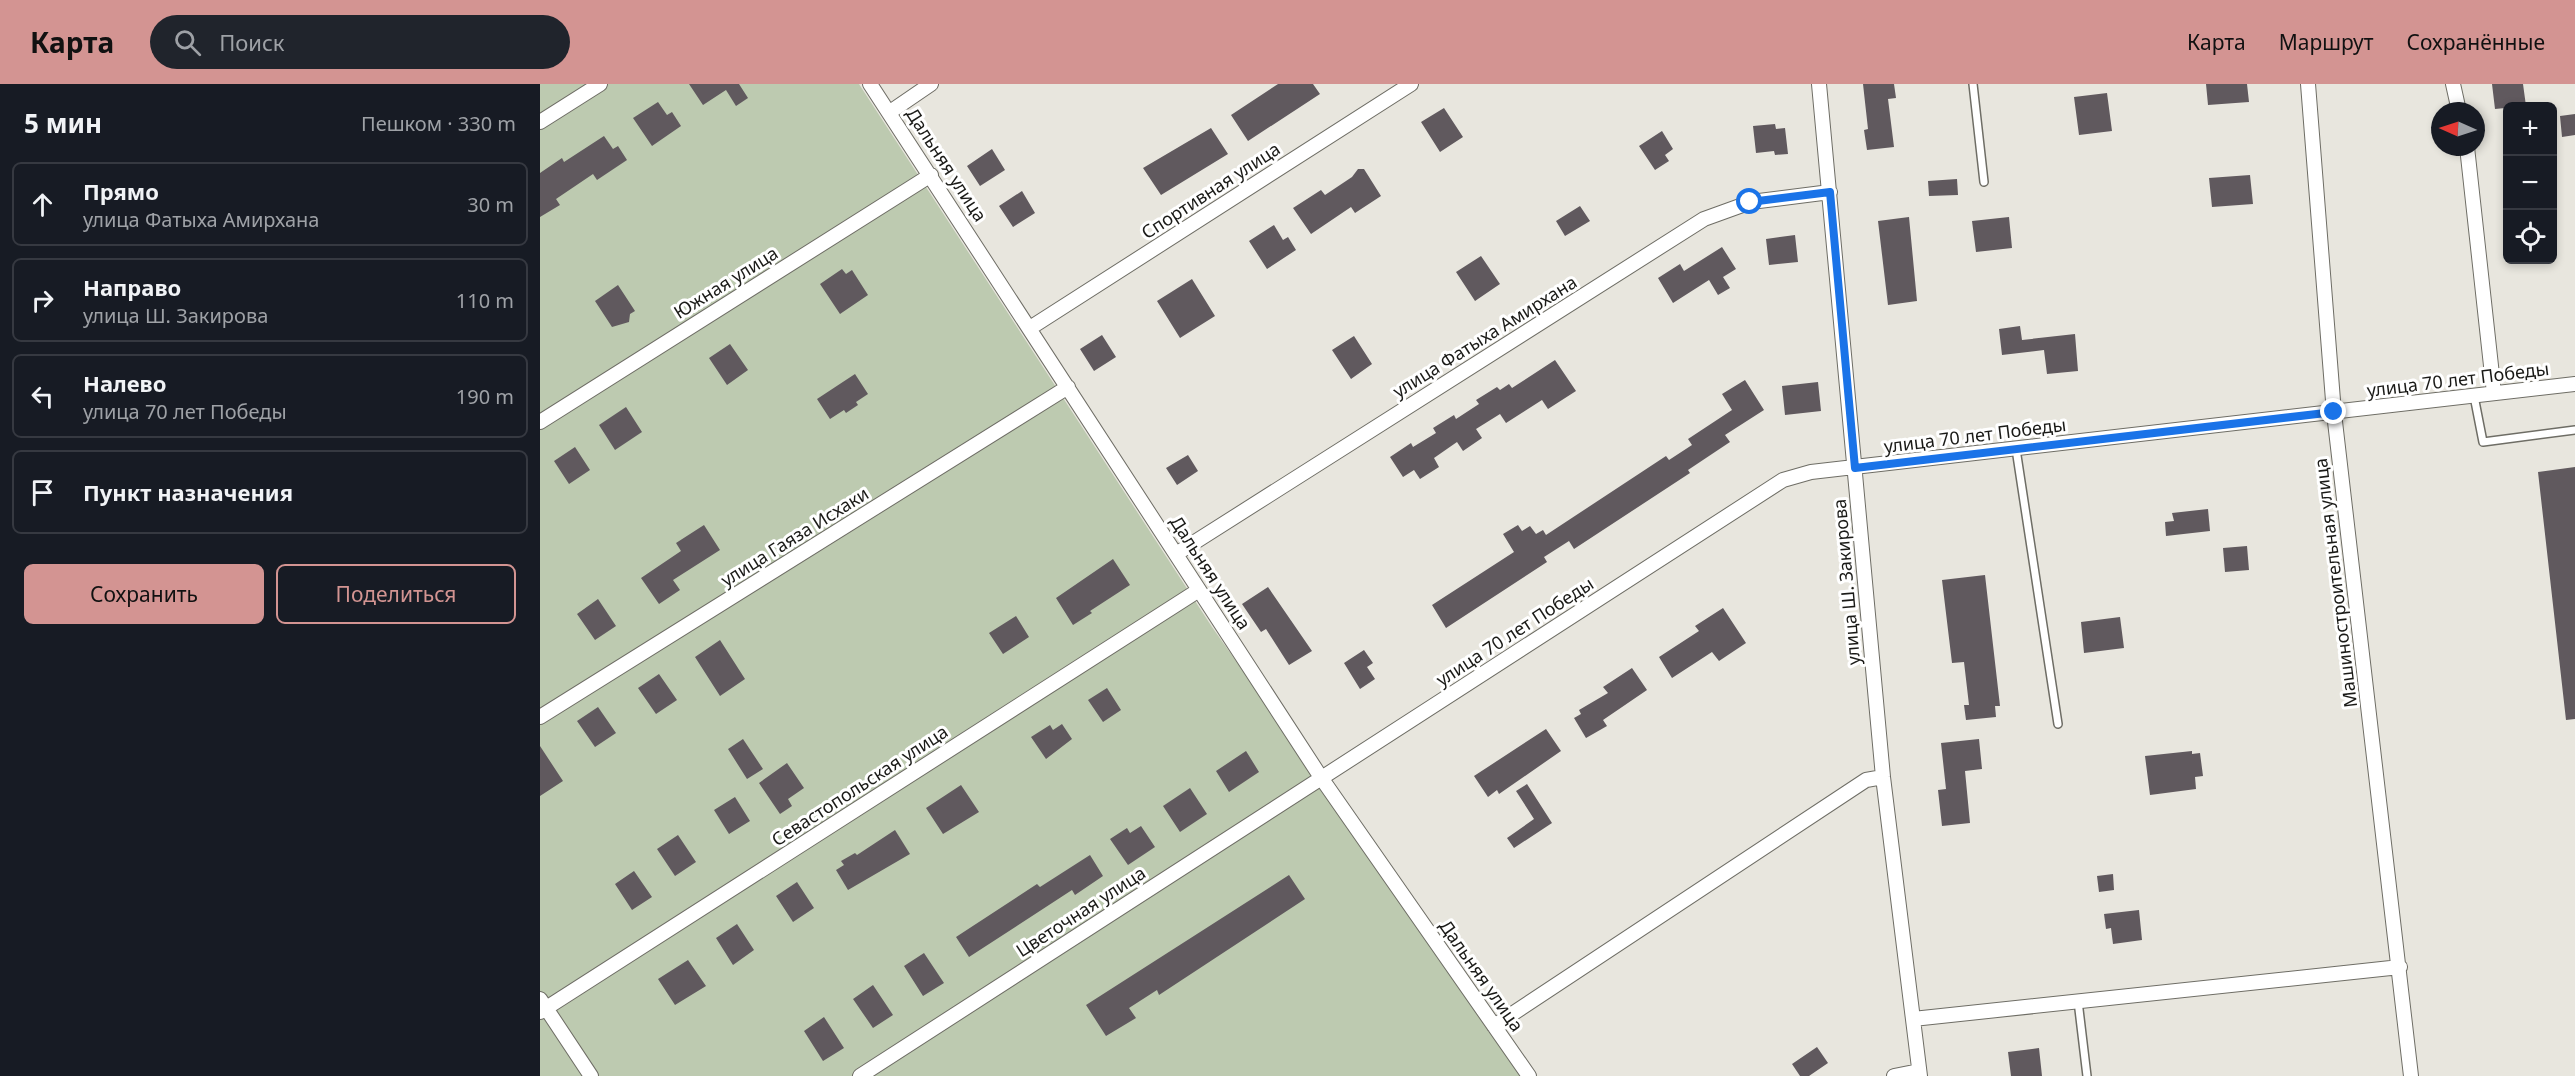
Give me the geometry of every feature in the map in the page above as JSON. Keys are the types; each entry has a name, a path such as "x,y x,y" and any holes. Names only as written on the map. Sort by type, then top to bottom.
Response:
{"street":[{"path":"540,122 600,84"},
{"name":"Дальняя улица","path":"870,84 1322,779 1529,1076"},
{"path":"890,112 931,84"},
{"name":"Спортивная улица","path":"1030,328 1411,84"},
{"name":"улица Ш. Закирова","path":"1819,84 1883,777 1920,1074"},
{"name":"Машиностроительная улица","path":"2308,84 2334,412 2411,1076"},
{"path":"2452,84 2457,102"},
{"path":"2468,156 2494,393"},
{"name":"Южная улица","path":"540,422 931,175"},
{"name":"улица Фатыха Амирхана","path":"1176,554 1704,219 1750,202 1830,192"},
{"name":"улица 70 лет Победы","path":"1322,779 1783,480 1811,472 2575,384"},
{"name":"улица Гаяза Исхаки","path":"540,717 1068,387"},
{"name":"Севастопольская улица","path":"542,1006 1199,590"},
{"path":"1494,1026 1866,780 1883,777"},
{"name":"Цветочная улица","path":"860,1076 1322,779"},
{"path":"1913,1019 2400,967"},
{"path":"542,1006 591,1076"},
{"path":"1894,1076 1920,1074"}],"lane":[{"path":"1973,84 1984,182"},
{"path":"2474,396 2483,442 2575,430"},
{"path":"2016,449 2058,724"},
{"path":"2078,1001 2087,1076"}],"green space":[{"path":"540,84 859,84 1212,627 1529,1076 540,1076"}],"building":[{"path":"689,84 739,84 748,98 736,106 726,90 703,105"},
{"path":"1278,84 1313,84 1320,94 1248,141 1231,115"},
{"path":"1863,84 1894,84 1896,98 1888,99 1894,147 1867,150 1864,130 1868,129"},
{"path":"2206,84 2247,84 2249,102 2208,105"},
{"path":"2492,84 2523,84 2525,102 2503,102 2503,108 2495,109"},
{"path":"2107,93 2112,131 2079,135 2074,97"},
{"path":"658,102 667,115 672,112 681,126 652,146 633,118"},
{"path":"1444,108 1463,137 1440,152 1421,122"},
{"path":"2575,114 2575,135 2562,137 2560,116"},
{"path":"1775,124 1776,129 1785,128 1788,154 1775,155 1774,151 1756,153 1753,126"},
{"path":"1211,128 1228,154 1161,195 1143,168"},
{"path":"1662,131 1673,149 1665,155 1669,161 1655,170 1639,146"},
{"path":"604,136 613,149 618,146 627,160 597,180 593,174 556,199 560,205 540,217 540,173 562,158 564,162"},
{"path":"992,149 1005,170 980,186 967,166"},
{"path":"1358,169 1364,169 1381,196 1355,213 1351,207 1311,234 1293,208 1321,190 1325,195 1352,177"},
{"path":"2250,175 2253,204 2212,207 2209,178"},
{"path":"1957,179 1958,195 1929,196 1928,181"},
{"path":"1022,191 1035,213 1013,227 999,206"},
{"path":"1580,206 1590,221 1565,236 1556,221"},
{"path":"1909,217 1917,301 1888,305 1878,221"},
{"path":"2009,217 2012,248 1976,252 1972,221"},
{"path":"1274,225 1283,240 1288,237 1296,250 1267,269 1249,241"},
{"path":"1795,235 1798,262 1769,265 1766,239"},
{"path":"1722,247 1736,269 1723,277 1730,288 1718,295 1709,280 1673,303 1658,278 1680,264 1684,271"},
{"path":"1481,256 1500,284 1475,301 1456,272"},
{"path":"842,269 846,274 852,270 868,295 840,314 820,284"},
{"path":"1192,279 1215,316 1180,338 1157,301"},
{"path":"618,285 635,311 630,314 629,322 612,327 595,301"},
{"path":"2020,326 2022,340 2075,334 2078,371 2047,374 2044,350 2002,355 1999,329"},
{"path":"1102,335 1116,357 1094,371 1080,349"},
{"path":"1354,336 1372,364 1351,379 1332,350"},
{"path":"730,344 748,370 727,385 709,358"},
{"path":"1555,360 1576,391 1548,409 1542,400 1506,423 1500,414 1476,429 1482,438 1463,451 1457,442 1434,458 1439,467 1420,479 1414,470 1403,477 1390,457 1411,443 1413,447 1436,433 1433,428 1454,415 1456,419 1479,404 1476,400 1497,387 1500,390 1509,384 1512,388"},
{"path":"855,374 868,394 846,413 844,410 830,419 817,399"},
{"path":"1745,380 1764,410 1725,435 1730,442 1688,470 1690,473 1574,549 1569,541 1544,557 1547,562 1446,628 1432,605 1514,552 1503,534 1518,525 1522,531 1530,526 1536,534 1543,530 1546,535 1666,456 1669,460 1692,445 1688,439 1732,410 1722,394"},
{"path":"1818,382 1821,411 1785,415 1782,386"},
{"path":"626,407 642,432 615,450 599,425"},
{"path":"575,447 590,470 569,484 554,461"},
{"path":"1188,455 1198,471 1177,485 1166,468"},
{"path":"2575,467 2575,719 2566,720 2538,472"},
{"path":"2208,509 2210,531 2166,536 2165,522 2174,521 2172,513"},
{"path":"704,525 720,550 673,580 680,590 659,604 641,578 681,551 676,543"},
{"path":"2247,546 2249,570 2225,572 2223,548"},
{"path":"1113,559 1130,585 1073,625 1056,598"},
{"path":"1985,575 2000,706 1995,706 1996,717 1966,720 1964,705 1969,705 1964,662 1952,663 1942,580"},
{"path":"1268,587 1312,651 1289,665 1266,629 1261,632 1242,604"},
{"path":"598,599 616,626 595,640 577,614"},
{"path":"1723,608 1746,643 1719,661 1712,652 1672,678 1659,657 1699,631 1695,626"},
{"path":"1016,616 1029,637 1003,654 989,633"},
{"path":"2120,617 2124,648 2084,653 2081,622"},
{"path":"720,640 745,679 720,696 695,657"},
{"path":"1364,650 1373,663 1367,667 1375,679 1360,689 1344,663"},
{"path":"1632,668 1647,690 1603,720 1607,726 1586,738 1574,718 1581,714 1579,710 1608,693 1603,687"},
{"path":"659,674 677,700 656,714 638,688"},
{"path":"1107,688 1121,710 1103,722 1088,700"},
{"path":"598,707 616,733 595,747 577,721"},
{"path":"1062,724 1072,739 1046,759 1031,737 1050,725 1053,730"},
{"path":"1546,729 1561,751 1499,794 1497,790 1488,797 1474,776"},
{"path":"743,739 763,769 747,779 728,749"},
{"path":"1979,739 1982,769 1965,771 1970,823 1942,826 1938,790 1946,789 1941,743"},
{"path":"540,746 563,781 540,796"},
{"path":"1246,751 1259,772 1229,792 1216,771"},
{"path":"2192,751 2192,754 2200,753 2203,776 2195,777 2196,789 2150,795 2145,756"},
{"path":"787,763 804,788 788,799 792,806 780,814 759,783"},
{"path":"1527,784 1552,823 1514,848 1507,838 1534,819 1516,791"},
{"path":"961,785 979,812 943,834 926,808"},
{"path":"1190,788 1207,814 1180,832 1163,806"},
{"path":"735,797 750,821 729,834 714,810"},
{"path":"1141,826 1155,847 1128,865 1110,839 1127,828 1130,833"},
{"path":"895,830 910,854 848,890 836,870 844,865 841,861 855,853 857,855"},
{"path":"678,835 696,862 675,876 657,849"},
{"path":"1090,855 1103,876 1075,895 1072,890 969,957 956,937 1037,884 1040,887"},
{"path":"634,871 652,897 632,910 615,884"},
{"path":"2113,874 2114,890 2099,892 2097,876"},
{"path":"1289,875 1305,899 1159,995 1157,990 1129,1008 1136,1018 1106,1036 1086,1005"},
{"path":"797,882 814,908 793,922 776,896"},
{"path":"2139,910 2142,940 2113,944 2111,928 2106,929 2104,914"},
{"path":"737,924 754,950 733,965 716,938"},
{"path":"924,953 944,983 923,996 904,966"},
{"path":"688,960 706,986 675,1005 658,979"},
{"path":"873,985 893,1015 873,1028 853,999"},
{"path":"824,1017 844,1048 823,1061 804,1031"},
{"path":"1817,1047 1828,1063 1809,1076 1800,1076 1792,1064"},
{"path":"2039,1048 2042,1076 2011,1076 2008,1052"}],"route":[{"path":"1750,202 1830,192 1855,468 2334,412"}]}
